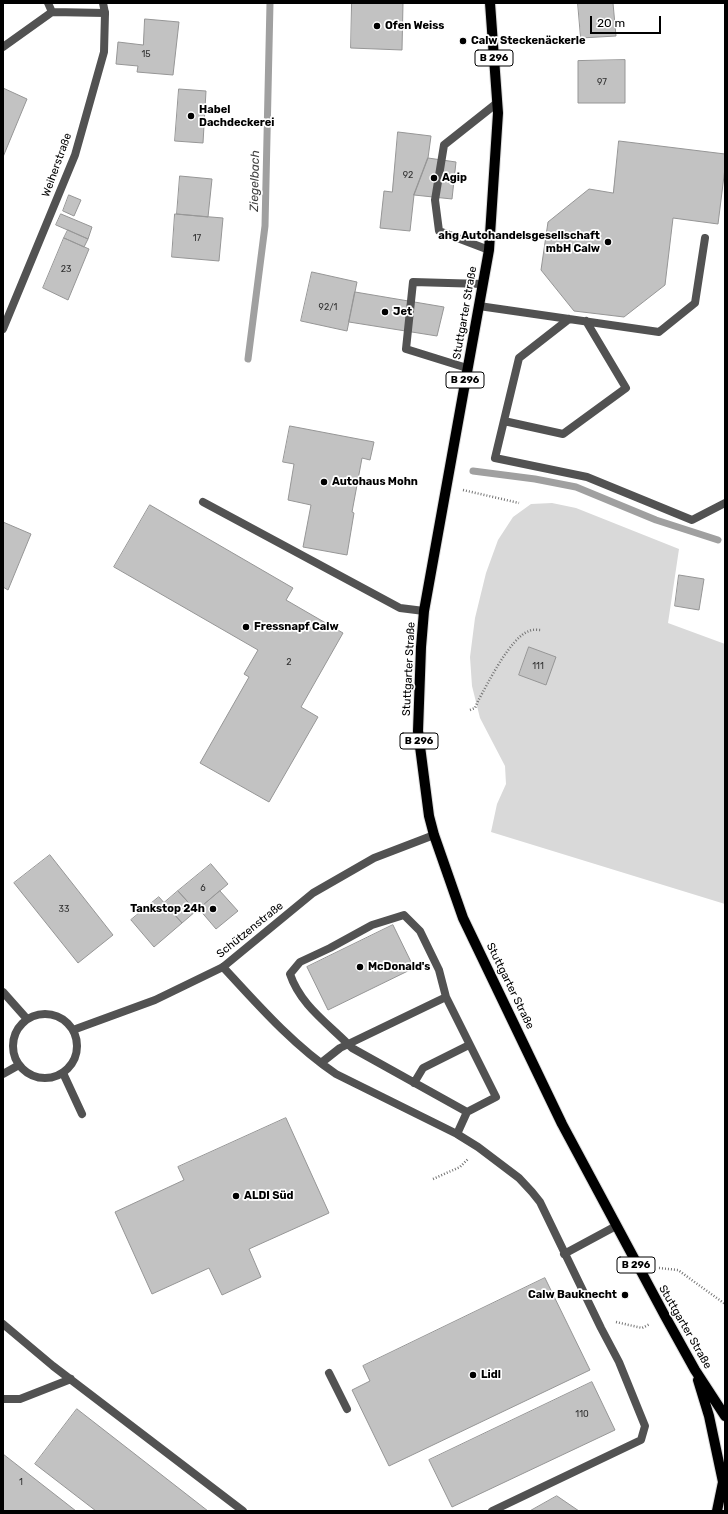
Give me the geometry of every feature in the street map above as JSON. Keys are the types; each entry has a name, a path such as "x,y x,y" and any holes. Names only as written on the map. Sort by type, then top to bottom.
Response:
{"main road":[{"name":"Stuttgarter Straße","path":"490,3 498,113 489,250 424,611 420,647 418,731 429,816 434,835 463,918 562,1124 695,1370 725,1416"},
{"path":"695,1370 709,1416 723,1482 717,1511"}],"street":[{"path":"48,3 52,12"},
{"name":"Weiherstraße","path":"3,329 75,155 104,52 105,13 103,3"},
{"path":"3,47 52,12 105,13"},
{"path":"489,250 439,230 435,200 444,145 497,103"},
{"path":"479,306 659,332 695,303 705,238"},
{"path":"467,368 406,349 413,282 483,284"},
{"path":"569,319 519,358 495,458 587,477 692,520 725,503"},
{"path":"504,421 563,434 626,388 586,321"},
{"path":"203,502 400,608 424,611"},
{"name":"Schützenstraße","path":"73,1030 155,1000 223,967 313,894 374,858 434,835"},
{"path":"457,1134 467,1112 496,1097 446,997 439,970 420,931 404,916 372,925 330,948 300,962 290,974 294,986 307,1006 348,1044 467,1112"},
{"path":"223,967 265,1013 321,1063 336,1074 457,1134 478,1147 519,1178 540,1202 564,1254 619,1362 645,1426 641,1440 492,1511"},
{"path":"3,992 27,1019"},
{"path":"321,1063 340,1048 446,997"},
{"path":"47,1014 57,1016 66,1022 73,1030 77,1048 75,1058 70,1066 54,1077 34,1077 19,1065 14,1056 12,1045 14,1035 19,1026 27,1019 36,1015 47,1014"},
{"path":"414,1083 423,1068 469,1045"},
{"path":"3,1074 19,1065"},
{"path":"63,1072 82,1114"},
{"path":"564,1254 616,1226"},
{"path":"3,1324 71,1379 244,1511"},
{"path":"329,1373 347,1409"},
{"path":"3,1399 20,1399 71,1379"}],"path":[{"path":"468,491 519,503"},
{"path":"470,710 475,708 510,648 522,635 530,630 542,630"},
{"path":"433,1179 460,1167 478,1147"},
{"path":"637,1265 678,1270 725,1304"},
{"path":"601,1328 615,1322 642,1328 665,1316"}],"shaded area":[{"path":"552,503 576,508 679,549 668,623 725,644 725,904 491,832 497,804 506,784 505,766 480,718 472,686 470,657 475,618 486,573 498,540 513,517 531,504"}],"building":[{"name":"Ofen Weiss","path":"352,3 403,3 402,50 351,48"},
{"path":"578,3 613,3 616,36 581,38"},
{"path":"145,19 179,22 173,75 137,72 138,66 116,64 118,42 143,45"},
{"path":"625,60 625,103 578,103 578,61"},
{"path":"3,88 27,99 3,157"},
{"name":"Habel Dachdeckerei","path":"179,89 206,91 203,143 175,141"},
{"path":"398,132 431,136 428,158 414,195 410,231 380,228 384,191 392,192"},
{"path":"619,141 725,154 725,168 718,224 673,218 665,285 624,317 574,311 541,270 548,222 589,189 613,193"},
{"path":"428,158 456,162 452,199 414,195"},
{"path":"180,176 212,179 208,217 177,214"},
{"path":"69,195 81,200 74,216 63,211"},
{"path":"61,214 92,227 88,239 56,225"},
{"path":"175,214 223,218 219,261 172,257"},
{"path":"68,230 88,239 84,247 64,238"},
{"path":"64,238 89,249 68,300 43,288"},
{"path":"312,272 357,282 347,331 301,321"},
{"path":"355,292 444,307 437,336 349,322"},
{"name":"Autohaus Mohn","path":"290,426 374,442 370,460 362,458 352,512 354,513 347,555 303,547 311,505 288,500 294,464 283,462"},
{"path":"150,505 293,588 286,600 343,633 301,707 318,717 269,802 200,763 249,677 244,674 258,650 114,567"},
{"path":"3,522 31,534 8,590 3,587"},
{"path":"679,575 704,579 699,610 675,606"},
{"path":"529,647 556,657 546,685 519,675"},
{"path":"50,855 113,935 78,963 14,883"},
{"path":"211,864 228,884 196,911 178,891"},
{"path":"178,891 196,911 182,923 164,903"},
{"path":"220,891 238,911 216,929 199,909"},
{"path":"159,897 182,923 154,947 131,920"},
{"name":"McDonald's","path":"393,925 414,968 328,1010 307,967"},
{"name":"ALDI Süd","path":"286,1118 329,1213 249,1249 261,1277 222,1295 209,1268 152,1294 115,1212 184,1180 178,1167"},
{"name":"Lidl","path":"545,1278 590,1370 389,1466 352,1390 370,1381 363,1366"},
{"path":"592,1382 615,1430 452,1507 429,1460"},
{"path":"77,1409 208,1511 96,1511 35,1464"},
{"path":"3,1454 76,1511 3,1511"},
{"path":"557,1496 579,1511 530,1511"}],"waterway":[{"name":"Ziegelbach","path":"248,359 265,226 270,3"},
{"path":"473,471 535,479 576,487 656,520 718,540"}],"place":[{"name":"Ofen Weiss","path":"377,26"},
{"name":"Calw Steckenäckerle","path":"463,41"},
{"name":"Habel Dachdeckerei","path":"191,116"},
{"name":"Agip","path":"434,178"},
{"name":"ahg Autohandelsgesellschaft mbH Calw","path":"608,242"},
{"name":"Jet","path":"385,312"},
{"name":"Autohaus Mohn","path":"324,482"},
{"name":"Fressnapf Calw","path":"246,627"},
{"name":"Tankstop 24h","path":"213,909"},
{"name":"McDonald's","path":"360,967"},
{"name":"ALDI Süd","path":"236,1196"},
{"name":"Calw Bauknecht","path":"625,1295"},
{"name":"Lidl","path":"473,1375"}]}
